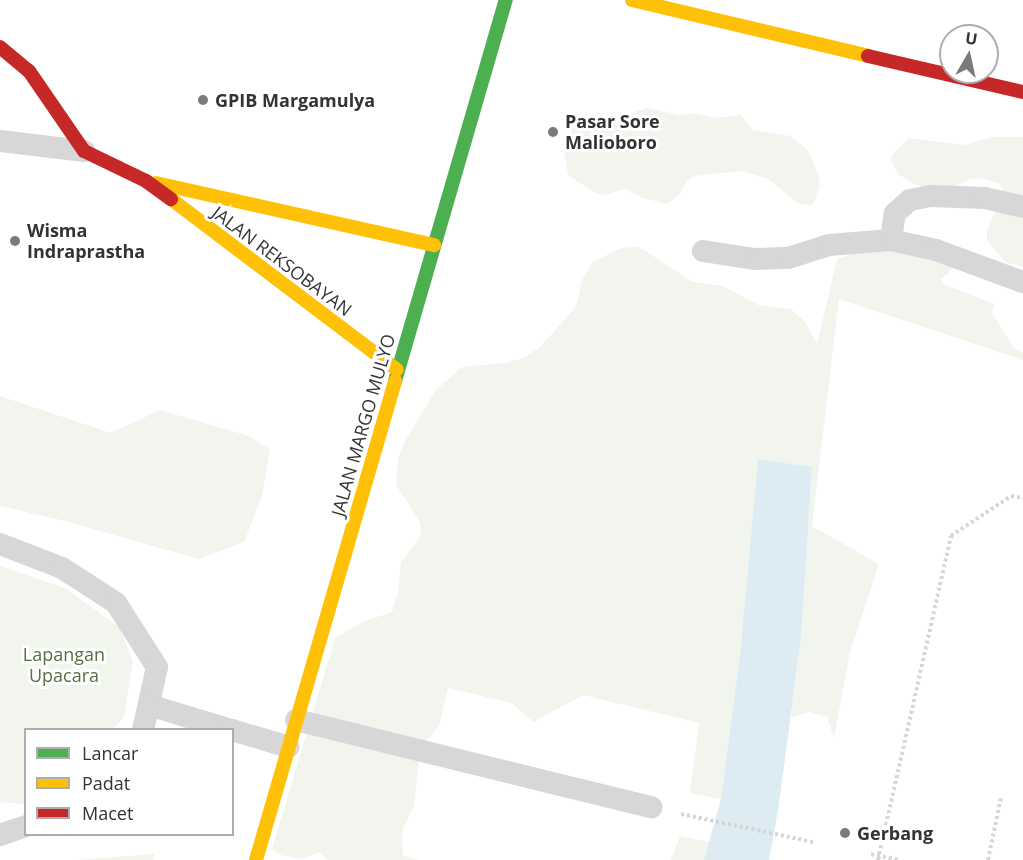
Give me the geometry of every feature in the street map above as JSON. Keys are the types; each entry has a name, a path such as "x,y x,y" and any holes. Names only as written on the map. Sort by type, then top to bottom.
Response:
{"street":[{"name":"JALAN MARGO MULYO","path":"256,860 506,0"},
{"path":"632,0 1023,92"},
{"path":"0,47 30,71 84,151"},
{"name":"JALAN REKSOBAYAN","path":"84,151 146,181 397,370"},
{"name":"JALAN REKSOBAYAN","path":"146,181 434,245"}],"lane":[{"path":"0,141 84,151"},
{"path":"891,240 895,213 910,200 931,196 985,198 1023,207"},
{"path":"703,251 755,259 788,258 829,245 891,240 936,250 1023,282"},
{"path":"0,544 62,568 116,603 157,666 144,728"},
{"path":"149,705 225,728"},
{"path":"296,720 651,807"},
{"path":"234,731 289,747"},
{"path":"0,835 24,827"}],"path":[{"path":"879,858 951,536 1011,496 1023,498"},
{"path":"988,860 1001,798"},
{"path":"694,816 813,842"},
{"path":"871,854 879,858 900,860"}],"green space":[{"path":"647,108 680,115 694,113 715,118 741,115 752,130 790,136 808,150 818,174 820,184 814,203 799,204 768,179 742,171 693,176 686,182 680,194 667,204 643,198 625,189 605,195 595,193 568,175 564,150 566,140 573,128 582,122 611,119"},
{"path":"992,137 1023,137 1023,267 1005,262 987,240 987,230 1004,192 1000,184 982,178 971,179 953,187 923,187 898,174 893,165 891,156 909,138 964,145"},
{"path":"850,246 895,249 953,266 948,274 940,279 943,284 994,304 992,313 1014,348 1023,353 1023,360 839,299 812,526 879,564 850,652 834,738 827,717 809,712 791,718 801,638 812,467 758,459 740,655 721,799 690,793 699,723 583,695 533,722 512,703 448,688 439,726 426,741 419,759 414,806 402,831 403,856 420,860 328,860 319,852 301,859 281,855 272,849 335,638 365,621 392,612 398,593 401,562 419,539 421,530 419,520 396,485 398,458 405,441 436,390 462,367 505,363 524,358 540,347 576,307 582,280 593,262 619,249 629,247 638,247 693,282 723,286 758,305 791,309 805,322 817,344 837,259 848,256"},
{"path":"0,396 111,433 160,410 249,436 270,450 262,496 244,542 199,559 61,520 0,506"},
{"name":"Lapangan Upacara","path":"0,566 65,588 119,627 133,661 124,717 114,728 24,728 24,804 0,802"},
{"path":"680,836 709,842 704,860 671,860"},
{"path":"154,854 153,860 77,860"}],"shaded area":[{"path":"758,459 812,467 801,638 779,804 769,860 704,860 721,799 740,655"}],"traffic: fast":[{"path":"395,381 506,0"}],"traffic: slow":[{"path":"632,0 868,56"},
{"path":"156,183 434,245"},
{"path":"171,199 397,370"},
{"path":"256,860 395,381"}],"traffic: jam":[{"path":"0,47 29,71 84,151 146,181 171,199"},
{"path":"868,56 1023,92"}],"place":[{"name":"GPIB Margamulya","path":"203,100"},
{"name":"Pasar Sore Malioboro","path":"553,132"},
{"name":"Wisma Indraprastha","path":"15,241"},
{"name":"Gerbang","path":"845,833"}]}
